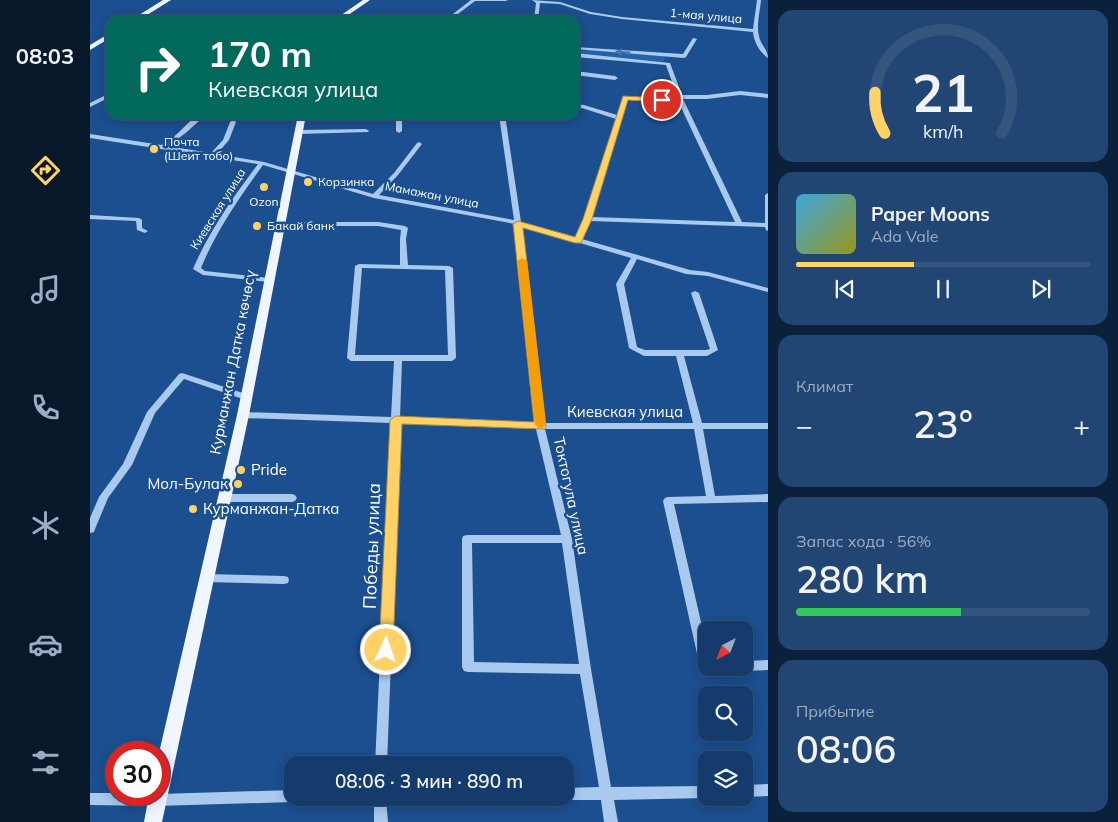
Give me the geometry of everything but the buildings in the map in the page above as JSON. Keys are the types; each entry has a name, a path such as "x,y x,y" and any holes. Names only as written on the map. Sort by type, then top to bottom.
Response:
{"main road":[{"path":"142,15 168,0"},
{"path":"344,15 367,0"},
{"path":"90,48 105,39"},
{"name":"Курманжан Датка көчөсү","path":"170,741 243,415 301,120"},
{"name":"Курманжан Датка көчөсү","path":"152,822 156,806"}],"street":[{"path":"454,15 474,0 506,0"},
{"path":"759,0 754,31 760,48 768,56"},
{"path":"536,1 536,15"},
{"name":"1-мая улица","path":"536,1 560,3 590,13 622,18 754,31"},
{"path":"580,48 684,56 695,39"},
{"path":"580,55 668,64"},
{"path":"670,55 668,64 680,99 739,223"},
{"path":"580,74 615,78"},
{"path":"578,241 588,219 625,98 680,99 740,93 768,96"},
{"path":"90,105 105,98"},
{"path":"580,106 619,118"},
{"path":"161,148 179,136 196,120"},
{"path":"399,120 399,131"},
{"name":"Токтогула улица","path":"503,120 518,224 540,426 567,539 585,669 611,822"},
{"path":"213,155 226,140 233,122"},
{"path":"300,132 366,130"},
{"name":"Мамажан улица","path":"90,136 262,163 374,196 518,224 635,257 768,290"},
{"path":"374,196 396,174 419,144"},
{"name":"Киевская улица","path":"262,163 244,186 213,237 197,269 203,273 269,280"},
{"path":"588,219 739,223 767,227 768,195"},
{"path":"90,216 137,218 139,220 139,229 145,231"},
{"path":"281,224 378,224 405,228 403,239 404,267"},
{"path":"635,257 620,284 633,348 644,353 707,353 714,350 695,293"},
{"path":"359,266 449,268 452,358 398,358 352,358 359,266"},
{"path":"680,353 698,426 711,500"},
{"name":"Победы улица","path":"381,756 398,358"},
{"path":"90,529 104,497 127,466 151,412 182,376 246,397"},
{"name":"Киевская улица","path":"243,415 540,426 768,426"},
{"path":"225,498 292,498"},
{"path":"698,632 668,501 768,498"},
{"path":"567,539 466,539 468,667 585,669"},
{"path":"206,578 284,580"},
{"path":"753,665 768,664"},
{"path":"753,791 768,790"},
{"path":"574,794 698,792"},
{"path":"170,795 284,796"},
{"path":"90,799 105,798"},
{"path":"380,806 381,822"}],"shaded area":[{"path":"580,49 665,56 663,62 580,54"}],"slow traffic":[{"path":"522,261 540,425"}],"place":[{"name":"Почта (Шеит тобо)","path":"154,149"},
{"name":"Корзинка","path":"308,182"},
{"name":"Ozon","path":"264,187"},
{"name":"Бакай банк","path":"257,226"},
{"name":"Pride","path":"241,470"},
{"name":"Мол-Булак","path":"238,484"},
{"name":"Курманжан-Датка","path":"193,509"}],"route":[{"path":"386,650 396,420 540,426 518,224 578,241 588,219 625,98 662,100"}]}
